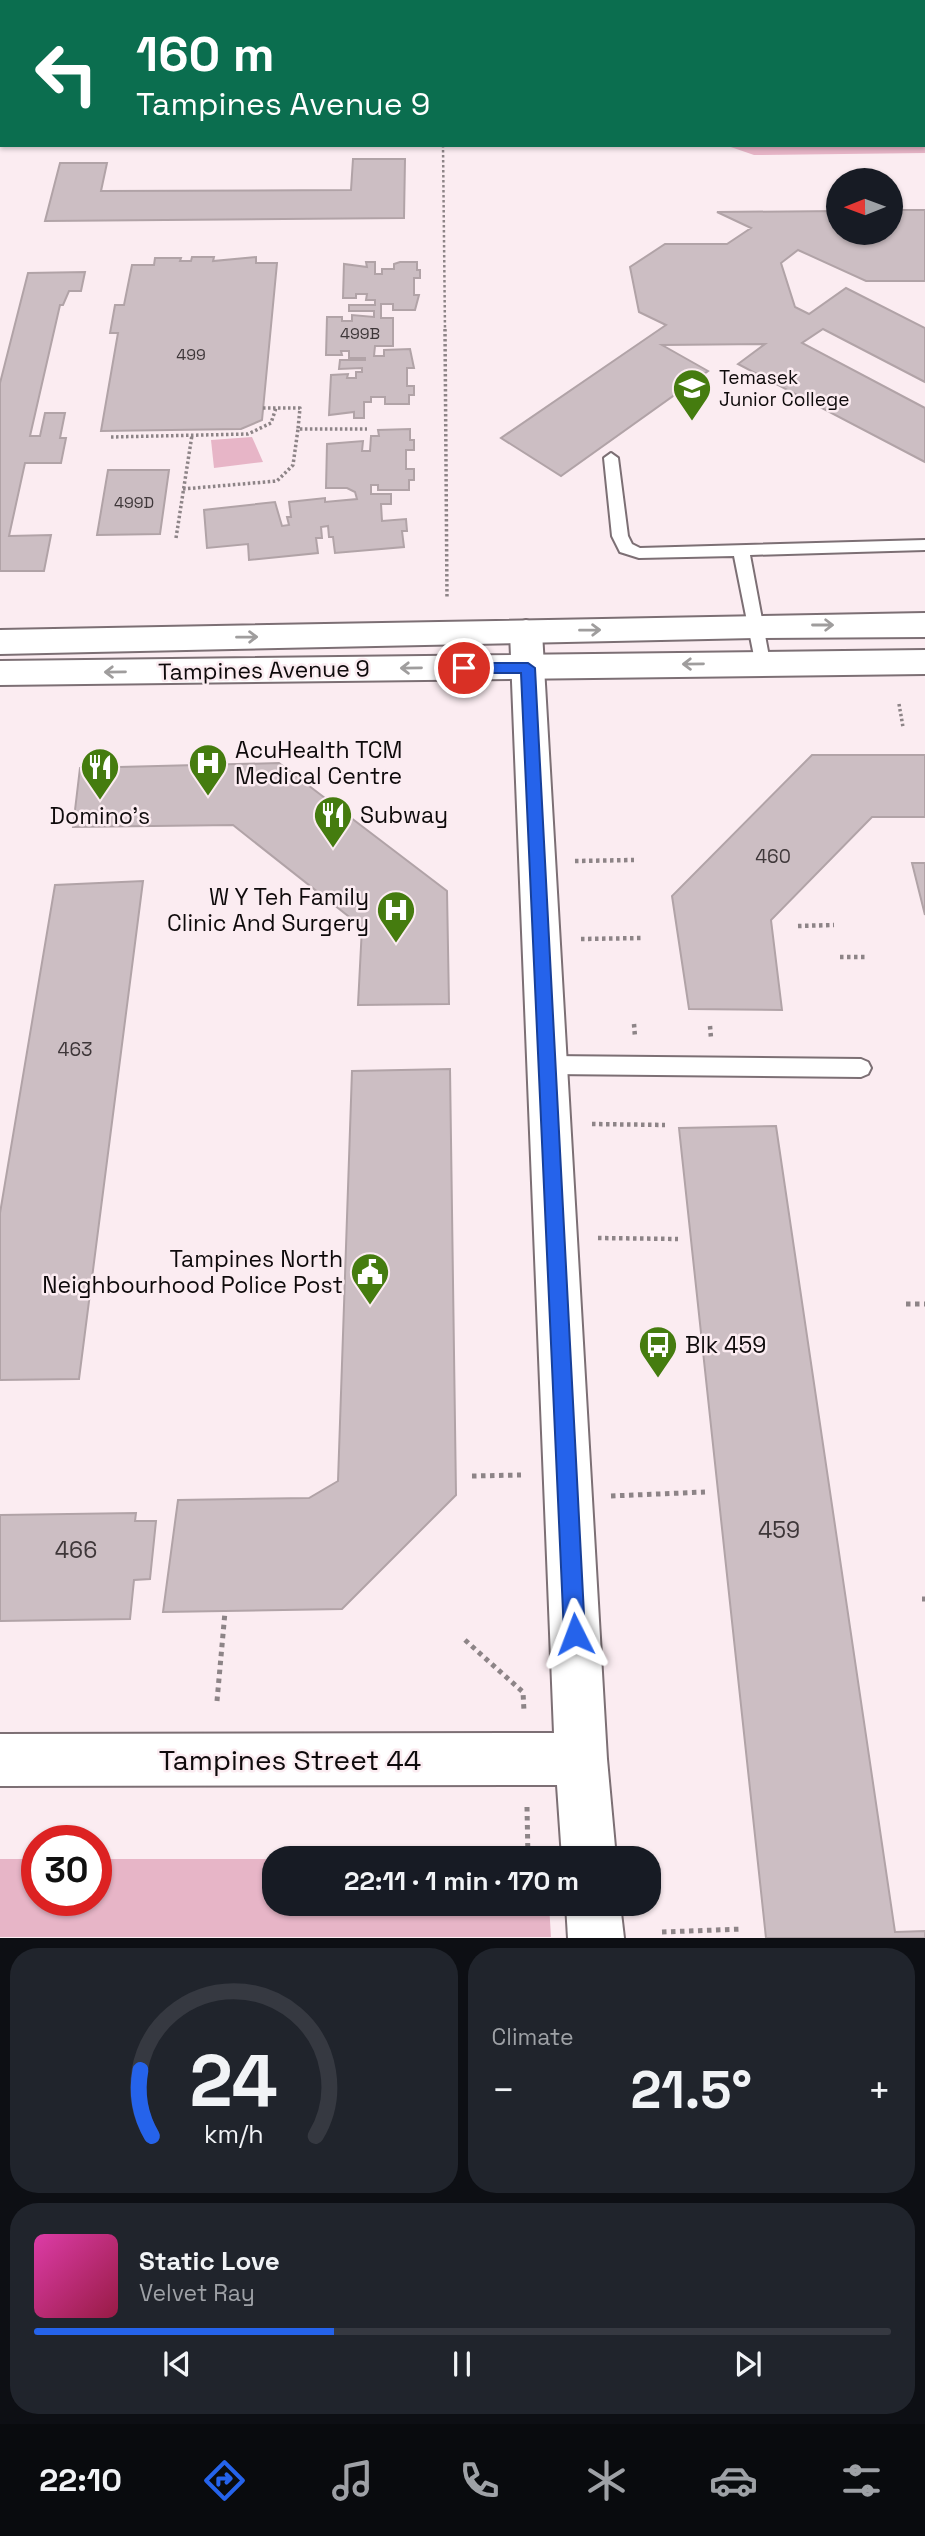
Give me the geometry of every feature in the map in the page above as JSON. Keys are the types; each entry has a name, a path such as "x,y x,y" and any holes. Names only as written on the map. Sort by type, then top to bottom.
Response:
{"main road":[{"name":"Tampines Avenue 9","path":"0,642 755,626 925,625"},
{"path":"526,632 581,1759 588,1846"},
{"name":"Tampines Avenue 9","path":"0,673 925,662"},
{"name":"Tampines Street 44","path":"0,1760 581,1759"},
{"path":"594,1916 596,1937"}],"lane":[{"path":"611,458 620,536 626,548 639,553 925,545"},
{"path":"741,551 762,662"},
{"path":"549,1065 861,1068"}],"path":[{"path":"443,147 447,607"},
{"path":"183,489 277,481 288,475 295,466 300,408 263,408"},
{"path":"111,436 248,434 271,423 276,408"},
{"path":"298,429 367,429"},
{"path":"176,538 192,435"},
{"path":"899,704 903,727"},
{"path":"594,861 634,860"},
{"path":"798,926 834,925"},
{"path":"601,939 643,938"},
{"path":"840,957 868,957"},
{"path":"619,1124 665,1125"},
{"path":"624,1239 678,1239"},
{"path":"906,1304 925,1304"},
{"path":"643,1495 705,1492"},
{"path":"217,1701 225,1612"},
{"path":"465,1640 523,1692"},
{"path":"662,1932 742,1929"}],"shaded area":[{"path":"731,147 925,147 925,153 754,155"},
{"path":"252,437 263,462 214,468 211,440"},
{"path":"0,1859 21,1859 21,1916 112,1916 112,1859 262,1859 262,1916 550,1916 551,1937 0,1937"}],"building":[{"path":"353,159 405,159 404,218 45,221 60,163 107,163 101,191 351,190"},
{"path":"903,210 925,210 925,281 866,281 798,250 781,263 795,307 809,314 846,288 925,328 925,382 823,329 802,343 925,408 925,462 738,364 765,344 662,345 708,371 561,476 501,438 666,325 639,312 630,267 665,244 727,244 751,228 717,212 826,211 826,245 903,245"},
{"path":"192,257 214,257 213,261 256,257 256,263 277,263 262,420 241,429 101,431 118,333 110,333 115,305 124,305 132,265 154,265 155,258 181,258 180,261 191,261"},
{"path":"366,262 375,262 375,274 382,274 382,269 394,269 394,264 400,262 417,262 417,270 420,270 420,278 414,278 414,295 419,295 415,310 393,310 393,304 381,304 381,318 393,318 393,346 375,346 374,356 384,356 384,350 410,349 414,368 407,368 407,386 414,386 414,395 409,395 409,404 385,404 385,397 371,397 371,402 364,402 364,418 354,418 354,412 329,415 331,375 348,374 347,378 356,378 356,372 362,372 362,368 339,369 340,360 365,358 349,358 349,351 341,351 342,355 326,355 327,317 342,317 342,321 352,321 352,315 374,317 374,311 349,311 349,305 375,305 375,300 366,300 367,294 356,294 356,298 343,298 344,264 367,267"},
{"path":"85,272 81,291 69,291 63,305 60,305 30,436 40,436 45,413 65,413 60,438 66,438 61,463 25,463 9,536 51,535 44,571 0,571 0,383 28,273"},
{"path":"410,429 414,450 406,450 406,469 414,469 414,480 409,480 409,490 378,490 378,485 371,485 371,494 391,494 391,504 381,504 382,521 406,519 407,531 402,531 404,547 335,553 328,526 321,527 322,538 316,538 318,553 249,560 248,544 207,548 204,510 275,502 282,526 289,525 289,502 325,498 325,502 357,499 355,492 347,488 326,488 327,444 363,441 362,451 370,451 371,436 379,436 378,430"},
{"path":"108,470 169,470 160,534 97,535"},
{"path":"812,755 925,755 925,817 872,817 771,920 782,1010 689,1009 672,896"},
{"path":"279,763 447,891 449,1004 358,1005 362,927 233,825 73,827 80,768"},
{"path":"912,863 925,863 925,915"},
{"path":"143,881 79,1379 0,1380 0,1213 55,885"},
{"path":"450,1069 456,1495 342,1609 163,1612 178,1500 309,1498 338,1481 352,1071"},
{"path":"776,1126 895,1932 925,1931 925,1938 766,1938 679,1128"},
{"path":"136,1513 135,1521 156,1521 150,1579 134,1580 130,1619 0,1621 0,1515"}],"place":[{"name":"Temasek Junior College","path":"692,422"},
{"name":"AcuHealth TCM Medical Centre","path":"208,797"},
{"name":"Domino's","path":"100,801"},
{"name":"Subway","path":"333,849"},
{"name":"W Y Teh Family Clinic And Surgery","path":"396,944"},
{"name":"Tampines North Neighbourhood Police Post","path":"370,1306"},
{"name":"Blk 459","path":"658,1379"}],"route":[{"path":"464,668 528,668 575,1634"}]}
